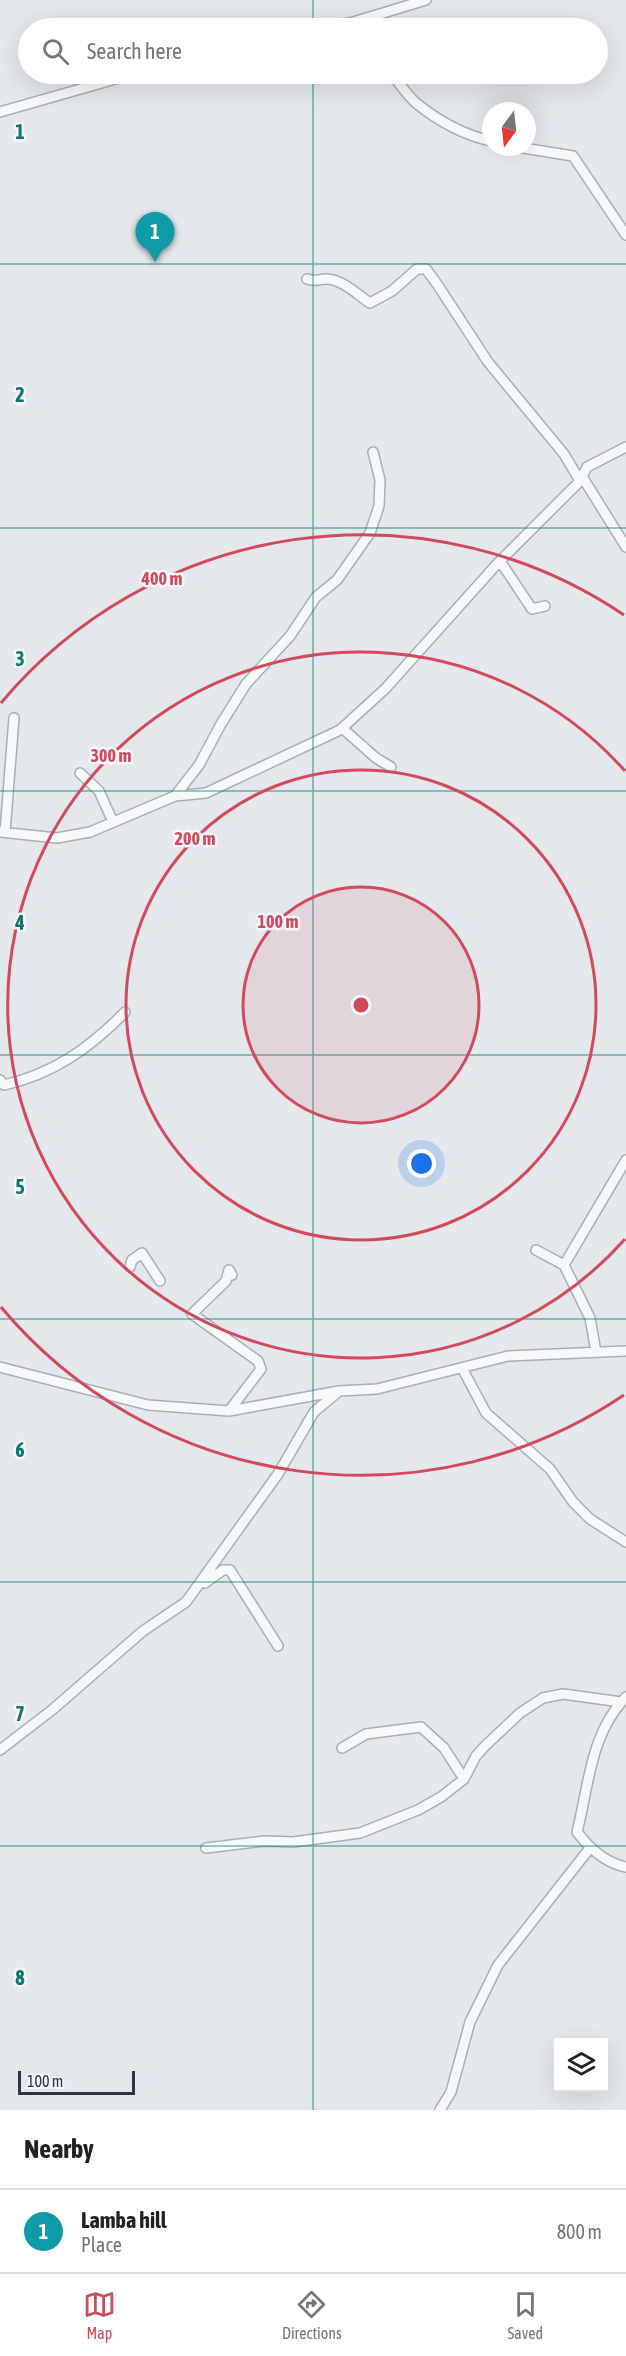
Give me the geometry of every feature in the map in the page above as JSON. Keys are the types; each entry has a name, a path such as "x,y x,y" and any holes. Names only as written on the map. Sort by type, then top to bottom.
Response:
{"street":[{"path":"375,18 426,0"},
{"path":"0,112 98,84"},
{"path":"400,84 414,101 436,117 475,138 482,139"},
{"path":"536,150 573,156 626,235"},
{"path":"307,279 316,282 327,279 340,284 370,303 392,291 417,269 426,269 488,362 564,454 626,547"},
{"path":"14,718 3,832 57,838 90,832 175,796 206,793 342,728 385,690 500,561 581,480 587,467 626,447"},
{"path":"175,796 198,765 246,684 290,636 316,597 337,580 369,533 379,506 380,480 373,452"},
{"path":"500,561 532,609 545,606"},
{"path":"342,728 376,758 391,767"},
{"path":"80,773 99,791 113,822"},
{"path":"0,1080 4,1085 28,1079 62,1064 103,1035 125,1012"},
{"path":"564,1265 626,1160"},
{"path":"536,1250 564,1265 590,1318 596,1352"},
{"path":"130,1267 132,1260 142,1253 160,1281"},
{"path":"229,1411 261,1370 258,1361 192,1314 226,1281 229,1270 232,1275"},
{"path":"0,1367 148,1406 229,1411 339,1391 377,1389 508,1356 626,1351"},
{"path":"462,1368 486,1413 550,1469 573,1502 590,1519 626,1542"},
{"path":"186,1602 278,1474 314,1412 339,1391"},
{"path":"0,1750 52,1710 142,1631 186,1602 211,1577 223,1570 230,1570 278,1646"},
{"path":"207,1848 264,1840 293,1842 360,1833 418,1810 441,1797 464,1779 476,1756 485,1746 520,1713 543,1698 563,1694 624,1699"},
{"path":"624,1699 606,1721 592,1755 577,1832 590,1848 610,1862 626,1867"},
{"path":"342,1748 366,1734 421,1727 444,1748 464,1779"},
{"path":"440,2110 451,2092 470,2022 498,1965 590,1848"}],"place":[{"name":"Lamba hill","path":"155,262"}]}
